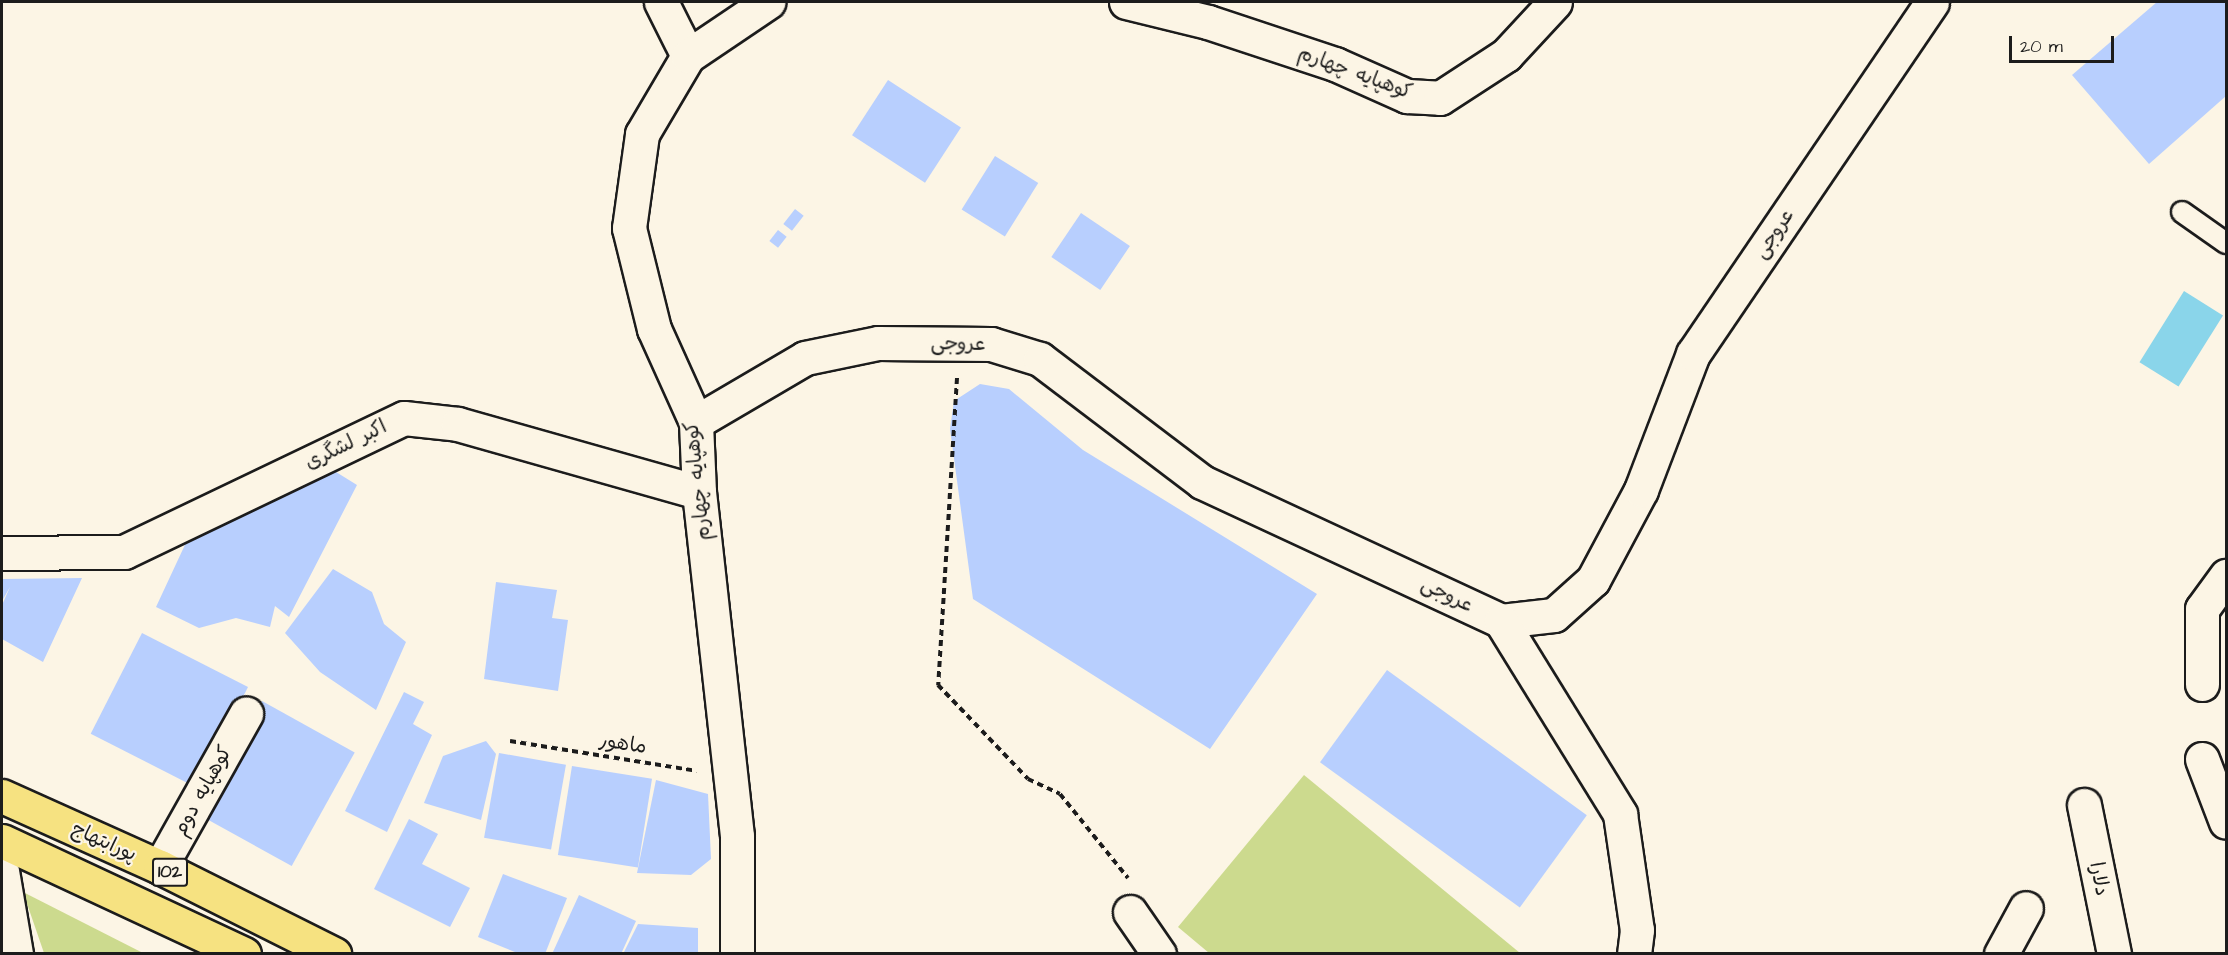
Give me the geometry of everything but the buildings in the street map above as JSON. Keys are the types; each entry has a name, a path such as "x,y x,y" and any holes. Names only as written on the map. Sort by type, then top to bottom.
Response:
{"main road":[{"name":"پورابتهاج","path":"2,796 160,867 334,954"},
{"name":"پورابتهاج","path":"2,841 244,954"}],"street":[{"path":"661,2 688,56"},
{"name":"کوهپایه چهارم","path":"737,954 737,836 699,492 696,422 654,329 628,228 642,134 688,56 768,2"},
{"name":"کوهپایه چهارم","path":"1126,2 1208,22 1335,64 1407,96 1440,98 1506,55 1555,2"},
{"name":"عروجی","path":"696,422 805,358 878,343 991,344 1040,359 1202,482 1501,621 1554,615 1593,580 1641,490 1693,354 1932,2"},
{"name":"اکبر لشگری","path":"2,553 124,552 404,417 458,424 699,492"},
{"path":"2202,684 2202,609 2226,576"},
{"path":"1501,621 1620,814 1636,930 1634,954"},
{"name":"کوهپایه دوم","path":"160,867 246,714"},
{"path":"2202,759 2226,822"},
{"name":"دلارا","path":"2084,805 2114,954"},
{"path":"2,871 16,954"},
{"path":"2001,954 2026,908"},
{"path":"1130,912 1159,954"}],"lane":[{"path":"2182,212 2226,243"}],"path":[{"path":"959,344 938,685 1028,778 1060,794 1132,883 1130,912"},
{"name":"ماهور","path":"510,741 730,776"}],"green space":[{"path":"1304,775 1520,953 1209,953 1178,927"},
{"path":"23,892 143,953 44,953"}],"water":[{"path":"2184,291 2223,315 2178,387 2139,362"}]}
